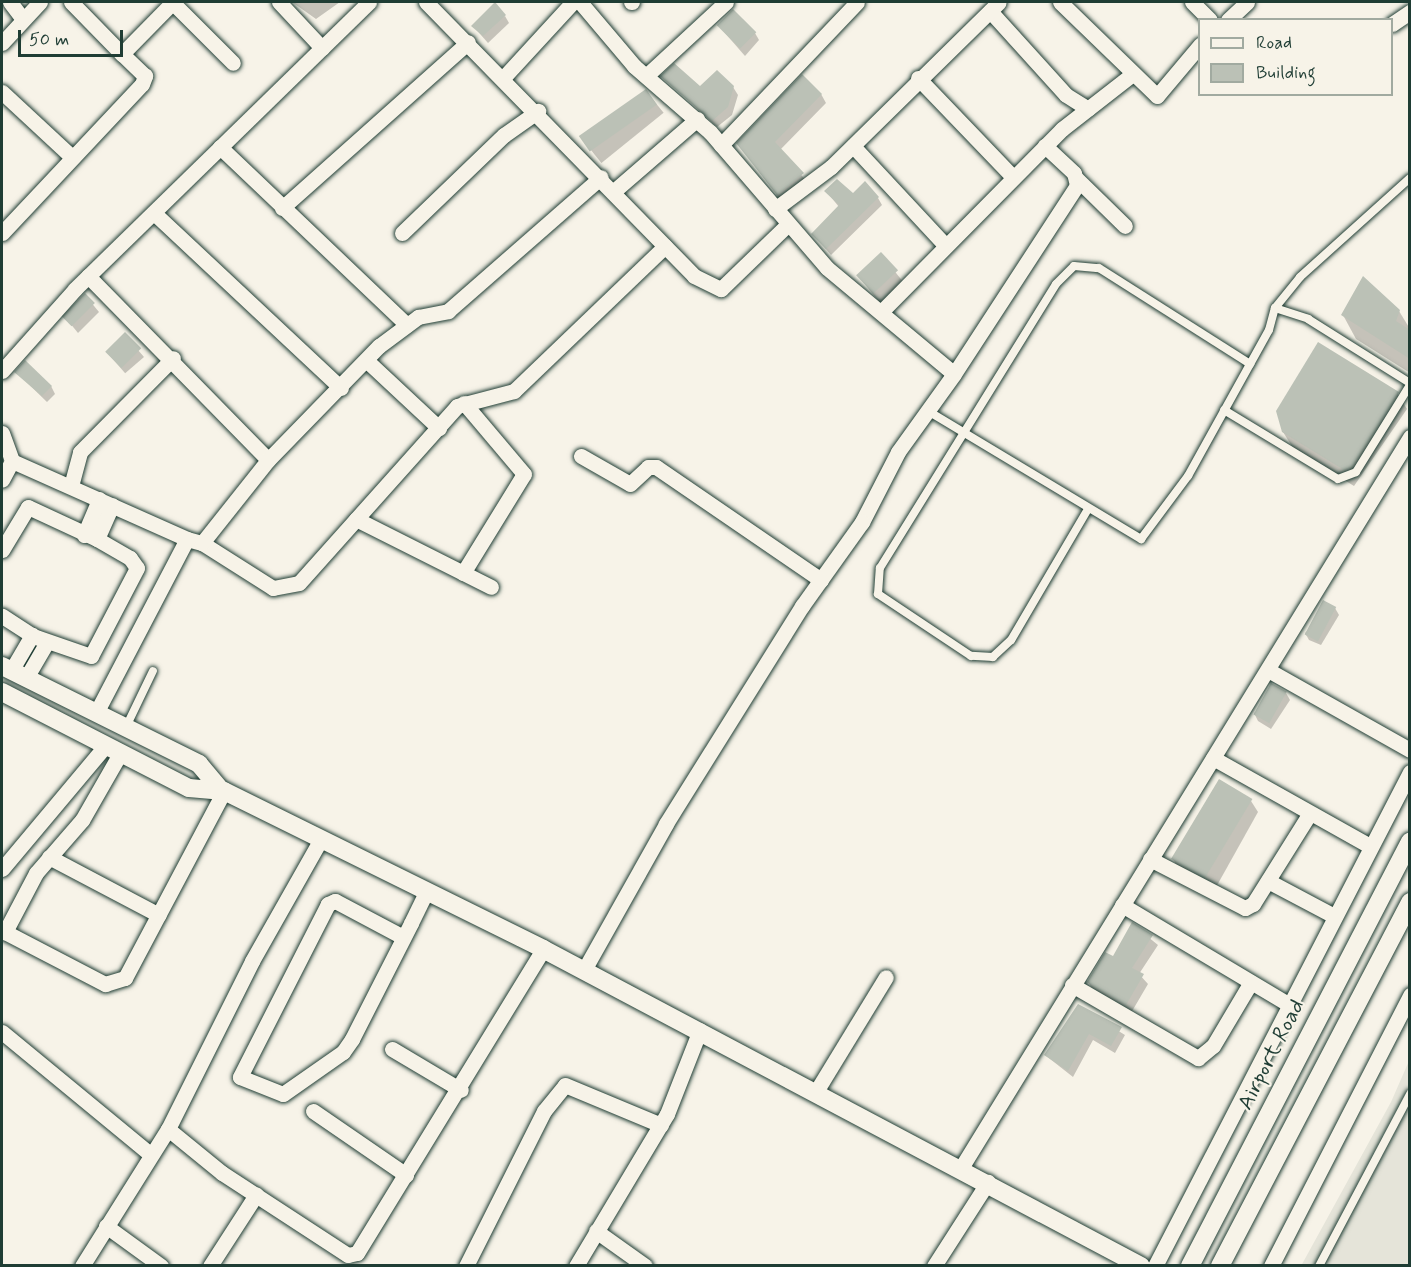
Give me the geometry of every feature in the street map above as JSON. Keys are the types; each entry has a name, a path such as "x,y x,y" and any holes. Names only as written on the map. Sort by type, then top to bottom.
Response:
{"street":[{"path":"10,2 23,19"},
{"path":"2,43 40,2"},
{"path":"2,233 145,79 71,2"},
{"path":"122,54 173,2 233,63"},
{"path":"279,2 322,48"},
{"path":"2,371 88,276 369,2"},
{"path":"426,2 538,111 694,276 721,289 788,224"},
{"path":"504,77 573,2"},
{"path":"580,2 646,76 697,120 721,145 827,268 954,374"},
{"path":"646,76 726,2"},
{"path":"721,145 857,2"},
{"path":"1192,2 1208,18"},
{"path":"1230,18 1247,2"},
{"path":"1066,4 1130,76 1157,96 1198,47"},
{"path":"775,209 853,146 918,78 994,6 1066,95 1088,109"},
{"path":"1393,23 1410,12"},
{"path":"282,208 468,42"},
{"path":"881,312 944,244 1045,146 1130,76"},
{"path":"918,78 1013,177"},
{"path":"2,92 72,157"},
{"path":"402,233 504,135 538,111"},
{"path":"614,191 697,120"},
{"path":"853,146 944,244"},
{"path":"1045,146 1125,226"},
{"path":"220,147 407,325"},
{"path":"96,713 194,541 268,460 366,360 407,325 448,311 601,177"},
{"path":"584,970 666,824 1077,179"},
{"path":"154,213 341,388"},
{"path":"2,433 12,461 194,541 273,588 299,583 464,403 514,391 665,246"},
{"path":"88,276 173,358 268,460"},
{"path":"71,486 80,452 173,358"},
{"path":"366,360 439,428"},
{"path":"463,573 524,474 464,403"},
{"path":"961,1168 1410,437"},
{"path":"581,456 630,484 648,467 656,466 821,580"},
{"path":"2,480 12,461"},
{"path":"90,537 105,502"},
{"path":"2,550 28,507 130,558 137,568 98,650 91,656 80,655 40,639 2,616"},
{"path":"357,519 491,587"},
{"path":"40,639 13,672 199,764 222,790 584,970 817,1090 1141,1266"},
{"path":"1268,670 1410,750"},
{"path":"2,693 189,788 222,790"},
{"path":"113,749 82,820 50,857 16,904 5,932 14,941 115,984 126,978 222,790"},
{"path":"2,869 113,749"},
{"path":"1213,758 1368,845"},
{"path":"1155,1266 1368,845 1410,772"},
{"path":"1150,859 1245,908 1268,880 1310,813"},
{"path":"82,1266 168,1129 252,961 321,839"},
{"name":"Airport Road","path":"1190,1266 1410,842"},
{"path":"50,857 159,915"},
{"path":"1268,880 1334,916"},
{"path":"403,937 335,901 328,904 240,1077 283,1094 343,1052 403,937 426,892"},
{"path":"1220,1266 1410,902"},
{"path":"1122,905 1288,1004"},
{"path":"168,1129 256,1195 353,1255 461,1090 543,950"},
{"path":"817,1090 886,977"},
{"path":"1072,985 1198,1058 1213,1046 1251,982"},
{"path":"1271,1266 1410,995"},
{"path":"576,1266 661,1125 700,1030"},
{"path":"2,1032 151,1155"},
{"path":"392,1049 461,1090"},
{"path":"466,1266 521,1152 560,1089 572,1088 661,1125"},
{"path":"313,1111 406,1175"},
{"path":"934,1266 988,1182"},
{"path":"210,1266 256,1195"},
{"path":"106,1226 161,1266"},
{"path":"597,1231 645,1266"}],"lane":[{"path":"928,411 1141,539 1188,476 1250,364 1275,308 1300,277 1410,178"},
{"path":"1088,509 1011,640 993,657 970,656 878,594 880,568 966,434 1056,284 1074,266 1099,268 1250,364"},
{"path":"1224,410 1338,479 1356,472 1410,384 1308,319 1275,308"},
{"path":"126,727 153,671"},
{"path":"1319,1266 1410,1094"}],"shaded area":[{"path":"1409,1061 1409,1265 1301,1266 1391,1102"}],"building":[{"path":"495,2 506,15 483,36 471,26"},
{"path":"733,9 756,32 740,49 717,25"},
{"path":"674,63 700,86 717,70 734,86 728,107 712,121 660,76"},
{"path":"802,74 822,94 775,142 804,173 777,195 736,143"},
{"path":"646,89 657,105 590,152 579,136"},
{"path":"837,179 853,193 865,181 879,197 826,249 811,234 839,205 824,191"},
{"path":"881,252 898,270 873,293 856,275"},
{"path":"1363,276 1400,310 1396,321 1410,330 1410,359 1341,315"},
{"path":"85,293 95,303 72,326 62,316"},
{"path":"125,332 141,348 121,368 105,352"},
{"path":"1318,342 1399,392 1352,467 1344,470 1282,432 1276,411"},
{"path":"25,360 52,386 42,396 14,372"},
{"path":"1323,600 1336,607 1318,641 1305,634"},
{"path":"1271,683 1287,692 1269,723 1254,714"},
{"path":"1219,779 1252,799 1205,879 1171,859"},
{"path":"1132,922 1153,935 1132,968 1144,974 1126,1005 1087,982 1105,952 1113,956"},
{"path":"1078,1004 1122,1027 1111,1046 1089,1034 1068,1071 1044,1055"}]}
